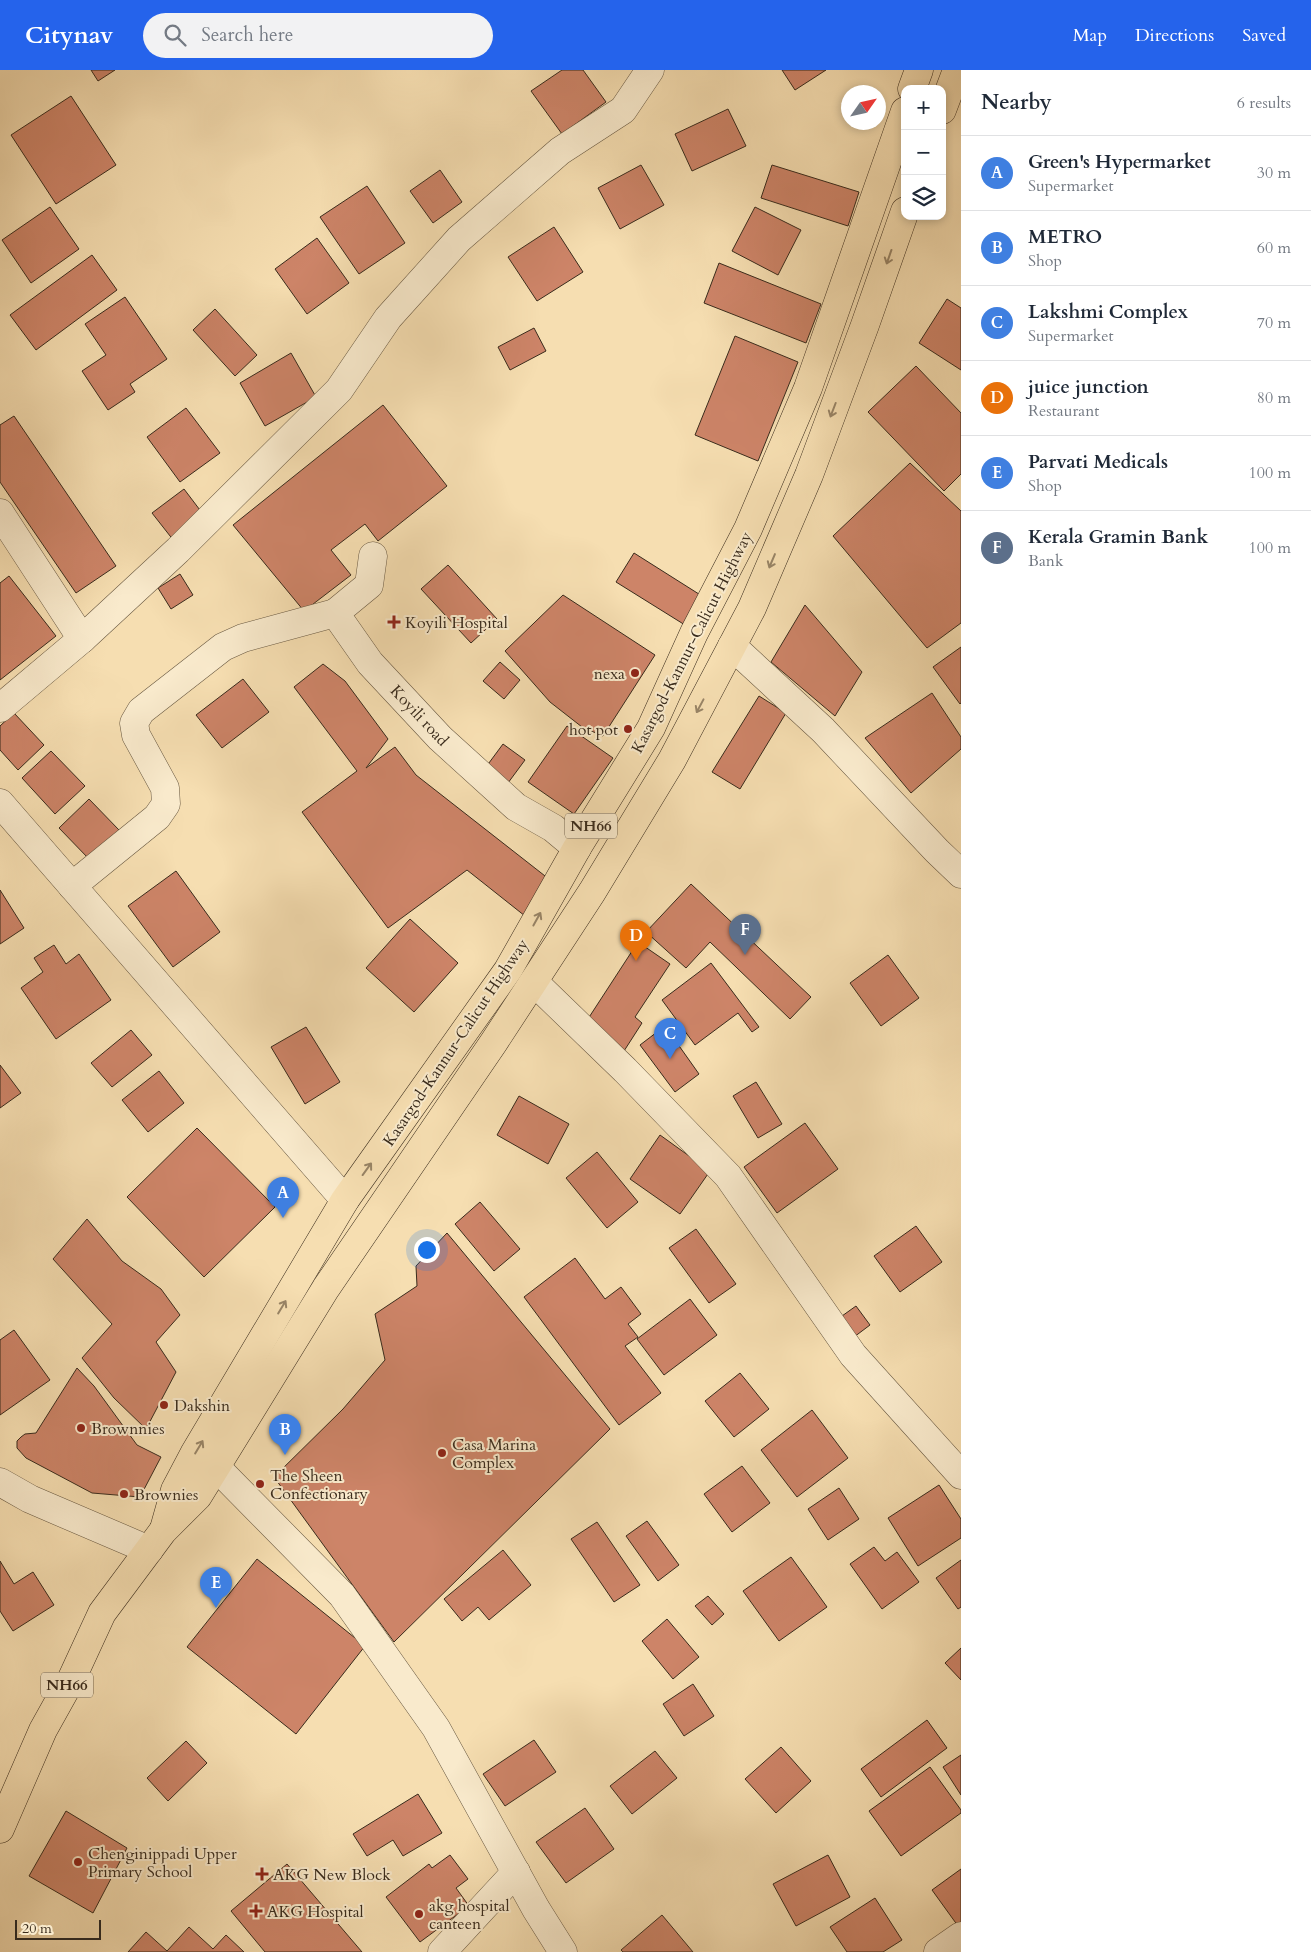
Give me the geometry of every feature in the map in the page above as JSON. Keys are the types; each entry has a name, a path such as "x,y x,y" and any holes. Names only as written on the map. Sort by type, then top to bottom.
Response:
{"highway":[{"path":"913,85 919,70"},
{"path":"946,99 957,70"},
{"name":"Kasargod-Kannur-Calicut Highway","path":"187,1493 194,1454 345,1200 508,970 577,848 651,728 694,633 748,529 808,388 901,122"},
{"name":"Kasargod-Kannur-Calicut Highway","path":"187,1493 216,1467 326,1288 534,982 592,892 672,760 752,608 808,475 865,325 902,220"},
{"path":"156,1540 187,1493"},
{"name":"NH66","path":"0,1829 43,1730 72,1678 102,1613 156,1540"}],"street":[{"path":"0,708 82,639 178,550 339,390 388,318 459,239 560,151 624,110 650,70"},
{"path":"0,513 82,639"},
{"path":"72,886 157,817 166,804 165,788 136,735 134,723 141,712 223,647 282,626 335,613 369,585 373,556"},
{"name":"Koyili road","path":"335,613 370,663 440,738 516,807 553,828 577,848"},
{"path":"732,646 823,730 961,874"},
{"path":"0,803 345,1200"},
{"path":"534,982 625,1070 728,1176 853,1355 961,1475"},
{"path":"216,1467 342,1595 436,1728 563,1952"},
{"path":"0,1482 30,1499 156,1540"},
{"path":"442,1952 516,1872"},
{"path":"938,1952 961,1936"}],"building":[{"path":"91,70 115,70 98,81"},
{"path":"562,70 583,70 606,102 562,134 531,91"},
{"path":"782,70 826,70 795,90"},
{"path":"71,96 116,165 56,204 11,135"},
{"path":"728,109 746,146 692,171 675,134"},
{"path":"641,165 664,205 620,229 598,188"},
{"path":"772,165 859,192 848,226 761,198"},
{"path":"440,170 462,202 433,223 410,191"},
{"path":"367,186 405,243 359,274 320,217"},
{"path":"50,207 79,249 31,283 2,240"},
{"path":"755,207 801,230 778,275 732,251"},
{"path":"554,227 583,272 537,301 508,257"},
{"path":"317,238 349,283 307,314 275,269"},
{"path":"92,255 117,290 36,350 10,315"},
{"path":"719,263 821,304 806,343 704,303"},
{"path":"125,297 167,359 130,384 135,392 108,410 82,371 106,355 85,324"},
{"path":"947,299 961,308 961,370 919,343"},
{"path":"215,309 257,355 235,376 193,330"},
{"path":"534,328 546,351 510,370 498,347"},
{"path":"735,336 798,362 758,461 695,435"},
{"path":"291,353 316,397 265,426 240,383"},
{"path":"916,366 961,413 961,474 944,491 868,412"},
{"path":"383,405 447,486 378,541 365,524 331,550 351,575 304,611 233,525"},
{"path":"186,408 220,453 180,482 147,437"},
{"path":"14,416 116,566 76,593 0,482 0,425"},
{"path":"910,463 961,511 961,623 927,648 833,536"},
{"path":"184,489 206,518 174,541 152,513"},
{"path":"634,553 702,596 685,625 616,582"},
{"path":"448,565 497,619 471,643 421,589"},
{"path":"180,574 193,595 171,609 158,588"},
{"path":"9,576 56,636 0,680 0,583"},
{"path":"563,595 655,655 603,736 582,727 550,702 505,651"},
{"path":"805,605 862,672 835,716 771,662"},
{"path":"961,647 961,703 960,704 933,667"},
{"path":"500,662 520,680 504,699 483,681"},
{"path":"323,664 345,681 388,739 366,768 395,747 416,775 554,883 525,916 467,870 388,928 302,812 357,771 294,687"},
{"path":"243,679 269,712 222,748 196,715"},
{"path":"932,693 961,737 961,749 911,793 865,738"},
{"path":"759,696 786,713 740,789 712,772"},
{"path":"14,713 44,745 18,770 0,750 0,726"},
{"path":"567,726 613,758 574,814 528,782"},
{"path":"503,744 525,760 505,787 483,771"},
{"path":"51,751 85,786 55,814 22,778"},
{"path":"89,799 119,830 89,859 59,828"},
{"path":"176,871 220,932 173,967 128,906"},
{"path":"691,884 811,997 790,1019 710,942 686,968 646,932"},
{"path":"0,890 24,928 0,944"},
{"path":"410,919 458,963 414,1012 366,968"},
{"path":"638,942 670,964 635,1017 642,1023 624,1051 584,1025"},
{"path":"54,945 66,964 79,954 111,1000 56,1039 21,988 43,972 34,958"},
{"path":"888,955 919,998 881,1026 850,983"},
{"path":"711,963 759,1027 752,1032 738,1013 695,1045 662,1000"},
{"path":"665,1026 699,1074 675,1092 640,1045"},
{"path":"306,1027 340,1082 305,1104 271,1047"},
{"path":"131,1030 152,1055 112,1087 91,1063"},
{"path":"0,1065 21,1093 0,1108"},
{"path":"159,1071 184,1103 148,1132 122,1100"},
{"path":"756,1082 782,1124 758,1138 733,1096"},
{"path":"519,1096 569,1124 548,1164 497,1135"},
{"path":"805,1123 838,1169 777,1213 744,1167"},
{"path":"197,1128 275,1207 204,1277 127,1197"},
{"path":"660,1135 710,1171 680,1214 630,1179"},
{"path":"597,1152 638,1202 607,1228 566,1178"},
{"path":"480,1202 520,1249 494,1271 455,1224"},
{"path":"87,1219 122,1261 161,1289 180,1315 156,1342 176,1372 146,1429 114,1398 82,1358 112,1324 53,1259"},
{"path":"916,1226 942,1262 900,1292 874,1256"},
{"path":"696,1229 736,1284 709,1303 669,1248"},
{"name":"Casa Marina Complex","path":"447,1233 610,1429 394,1642 274,1477 343,1409 385,1360 375,1314 417,1286 416,1266"},
{"path":"575,1258 605,1299 621,1287 641,1314 628,1324 638,1337 625,1346 661,1393 619,1425 524,1297"},
{"path":"690,1299 717,1335 664,1375 637,1339"},
{"path":"856,1306 870,1325 850,1340 835,1321"},
{"path":"14,1330 50,1380 0,1415 0,1340"},
{"name":"Brownnies","path":"77,1368 94,1386 137,1445 161,1457 140,1497 92,1493 26,1458 17,1448 17,1441 21,1437 25,1434 36,1433"},
{"path":"740,1373 769,1409 734,1437 705,1401"},
{"path":"812,1410 848,1458 797,1497 761,1450"},
{"path":"742,1466 770,1503 732,1532 704,1494"},
{"path":"939,1485 961,1519 961,1538 918,1566 888,1518"},
{"path":"839,1488 859,1519 828,1540 808,1509"},
{"path":"647,1521 679,1565 658,1581 626,1536"},
{"path":"597,1522 640,1585 614,1602 571,1539"},
{"path":"874,1547 885,1561 897,1552 919,1582 882,1609 850,1564"},
{"path":"503,1550 531,1585 489,1620 478,1607 462,1621 444,1599"},
{"path":"791,1557 827,1607 779,1641 743,1591"},
{"path":"257,1559 365,1646 296,1734 187,1647"},
{"path":"961,1560 961,1607 958,1609 936,1578"},
{"path":"0,1561 14,1584 33,1572 54,1605 13,1631 0,1611"},
{"path":"708,1596 724,1614 712,1625 695,1606"},
{"path":"667,1619 699,1657 673,1679 642,1641"},
{"path":"961,1648 961,1680 945,1663"},
{"path":"693,1684 714,1716 684,1736 663,1704"},
{"path":"927,1720 947,1748 881,1797 861,1769"},
{"path":"534,1740 556,1772 505,1806 483,1774"},
{"path":"186,1741 207,1763 168,1801 147,1778"},
{"path":"781,1747 811,1781 776,1813 745,1779"},
{"path":"655,1751 677,1778 632,1814 610,1786"},
{"path":"961,1755 961,1795 943,1767"},
{"path":"930,1767 961,1810 961,1813 901,1856 869,1811"},
{"path":"418,1794 442,1833 403,1856 393,1840 367,1856 353,1834"},
{"path":"585,1808 614,1849 566,1883 536,1842"},
{"name":"Chenginippadi Upper Primary School","path":"66,1811 127,1848 93,1913 29,1876"},
{"path":"450,1855 468,1879 456,1888 469,1906 420,1942 386,1897 429,1864 432,1868"},
{"path":"828,1855 850,1897 796,1926 773,1884"},
{"path":"287,1864 362,1952 265,1952 231,1911"},
{"path":"961,1869 961,1924 958,1926 932,1890"},
{"path":"875,1898 902,1940 883,1952 847,1952 830,1927"},
{"path":"662,1915 693,1952 623,1952 621,1950"},
{"path":"189,1927 213,1949 226,1935 244,1952 128,1952 146,1932 167,1951"}],"place":[{"name":"Koyili Hospital","path":"394,622"},
{"name":"nexa","path":"635,673"},
{"name":"hot pot","path":"628,729"},
{"name":"Kerala Gramin Bank","path":"745,955"},
{"name":"juice junction","path":"636,961"},
{"name":"Lakshmi Complex","path":"670,1059"},
{"name":"Green's Hypermarket","path":"283,1218"},
{"name":"Dakshin","path":"164,1405"},
{"name":"Brownnies","path":"81,1428"},
{"name":"Casa Marina Complex","path":"442,1453"},
{"name":"METRO","path":"285,1455"},
{"name":"The Sheen Confectionary","path":"260,1484"},
{"name":"Brownies","path":"124,1494"},
{"name":"Parvati Medicals","path":"216,1608"},
{"name":"Chenginippadi Upper Primary School","path":"78,1862"},
{"name":"AKG New Block","path":"262,1874"},
{"name":"AKG Hospital","path":"256,1911"},
{"name":"akg hospital canteen","path":"419,1914"}]}
